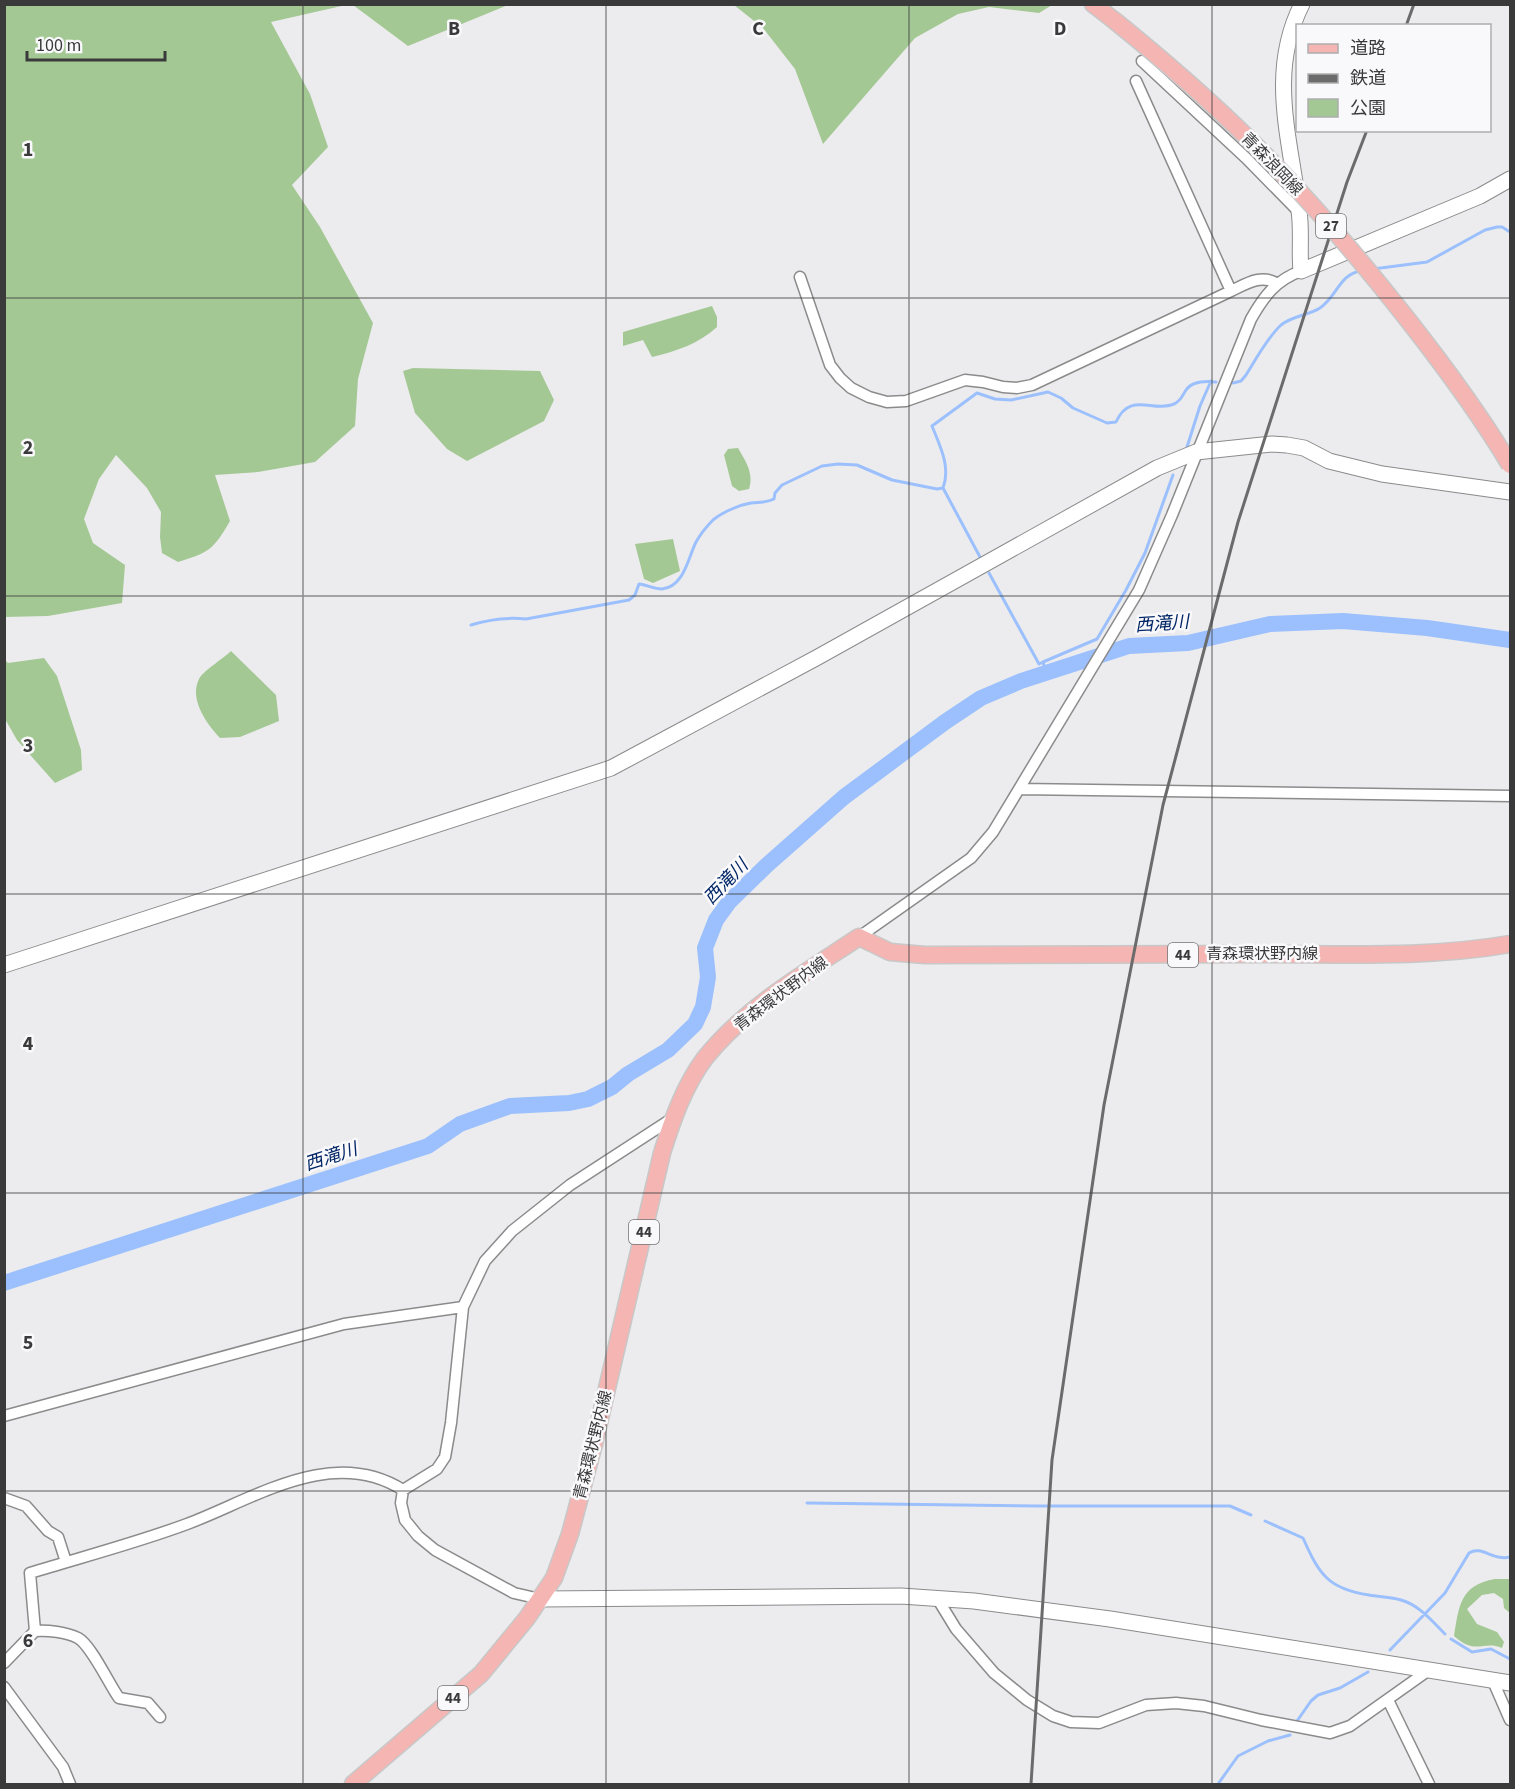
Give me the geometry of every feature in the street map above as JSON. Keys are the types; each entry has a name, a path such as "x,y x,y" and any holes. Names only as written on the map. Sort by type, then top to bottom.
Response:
{"main road":[{"name":"青森浪岡線","path":"1093,4 1165,62 1251,141 1323,217 1380,284 1444,366 1510,465"},
{"name":"青森環状野内線","path":"359,1783 481,1674 554,1578 570,1534 594,1444 672,1118 704,1060 720,1041 748,1015 783,988 859,937 890,952 925,955 1384,953 1490,948 1510,944"}],"street":[{"path":"1301,271 1300,213 1286,120 1283,76 1285,48 1302,4"},
{"path":"1142,61 1246,158 1300,213"},
{"path":"1136,81 1231,291"},
{"path":"859,937 971,858 993,832 1139,591 1251,319 1261,301 1276,283 1287,276 1471,200 1510,179"},
{"path":"801,277 830,365 851,388 868,397 887,402 906,401 965,380 1003,387 1017,388 1032,385 1258,279 1268,278 1276,283"},
{"path":"4,964 611,768 818,657 1157,468 1196,452 1272,444 1287,445 1304,448 1329,461 1382,474 1510,492"},
{"path":"1019,789 1510,796"},
{"path":"672,1118 570,1185 512,1231 485,1261 463,1306 451,1423 445,1457 437,1468 403,1490 400,1503 405,1520 418,1536 435,1550 514,1593 540,1599 901,1596 974,1601 1110,1619 1510,1683"},
{"path":"4,1416 322,1329 375,1318 463,1306"},
{"path":"35,1631 30,1573 188,1524 288,1481 309,1476 335,1473 364,1475 386,1480 403,1490"},
{"path":"4,1498 26,1506 48,1531 58,1537 66,1562"},
{"path":"937,1598 956,1629 994,1673 1027,1700 1053,1716 1071,1722 1099,1723 1146,1705 1176,1703 1204,1706 1330,1733 1350,1726 1429,1670"},
{"path":"4,1663 35,1631 48,1630 79,1638 119,1698 148,1703 159,1717"},
{"path":"1493,1681 1510,1720"},
{"path":"4,1687 63,1767 70,1785"},
{"path":"1388,1700 1429,1785"}],"green space":[{"path":"4,5 346,5 271,22 310,94 328,147 292,185 320,227 373,323 358,379 355,426 315,462 258,472 215,475 230,521 210,549 178,562 162,553 161,512 147,488 116,455 99,479 84,519 93,543 125,565 122,603 48,616 5,617"},
{"path":"353,5 508,5 408,46"},
{"path":"734,5 1052,5 1039,13 989,7 958,14 915,38 823,144 795,69 763,28"},
{"path":"712,306 717,317 717,327 687,346 652,357 643,340 623,346 623,332"},
{"path":"413,368 540,371 554,400 544,421 467,461 447,449 415,413 403,371"},
{"path":"738,448 751,478 749,489 739,491 732,486 724,455 728,449"},
{"path":"673,539 680,571 653,583 644,579 635,544"},
{"path":"231,651 276,695 279,721 240,737 220,738 200,710 196,687 201,676"},
{"path":"44,658 57,676 81,750 82,770 55,783 17,740 5,719 5,660 8,663"},
{"path":"1495,1579 1510,1579 1510,1613 1504,1608 1503,1599 1494,1593 1482,1595 1467,1609 1477,1624 1497,1632 1504,1642 1502,1648 1468,1645 1454,1636 1463,1598 1475,1586"}],"waterway":[{"path":"1373,269 1427,262 1485,230 1502,227 1510,232"},
{"path":"1233,383 1241,381 1246,375 1266,342 1281,325 1320,308 1348,276 1361,271"},
{"path":"1187,447 1211,381"},
{"path":"471,625 498,619 526,619 629,600 635,595 639,584 659,589 669,587 680,577 696,542 713,520 741,505 774,499 775,493 782,485 822,466 857,465 892,480 937,489 943,488 945,464 932,426 977,393 995,399 1011,400 1048,392 1061,398 1073,408 1107,423 1116,422 1128,407 1174,404 1195,383 1216,382"},
{"path":"1046,672 1043,662 1097,639 1145,553 1173,475"},
{"path":"943,488 980,557"},
{"path":"989,573 1039,664 1043,662"},
{"name":"西滝川","path":"4,1283 428,1146 460,1124 510,1106 569,1103 588,1099 612,1087 628,1074 668,1050 695,1024 703,1007 708,977 705,948 716,920 729,902 844,797 981,698 1021,681 1129,646 1188,643 1270,624 1343,621 1427,628 1510,640"},
{"path":"807,1503 1230,1506 1251,1515"},
{"path":"1265,1521 1303,1538 1320,1570 1334,1584 1355,1592 1408,1602 1425,1614 1445,1634"},
{"path":"1390,1650 1445,1593 1469,1553 1478,1551 1498,1557 1510,1557"},
{"path":"1451,1639 1472,1652 1491,1649 1510,1659"},
{"path":"1297,1721 1318,1695 1340,1688 1368,1672"},
{"path":"1218,1784 1238,1756 1268,1741 1290,1735"}],"railway":[{"path":"1407,24 1414,4"},
{"path":"1031,1784 1052,1460 1104,1105 1163,805 1238,522 1347,182 1366,132"}]}
